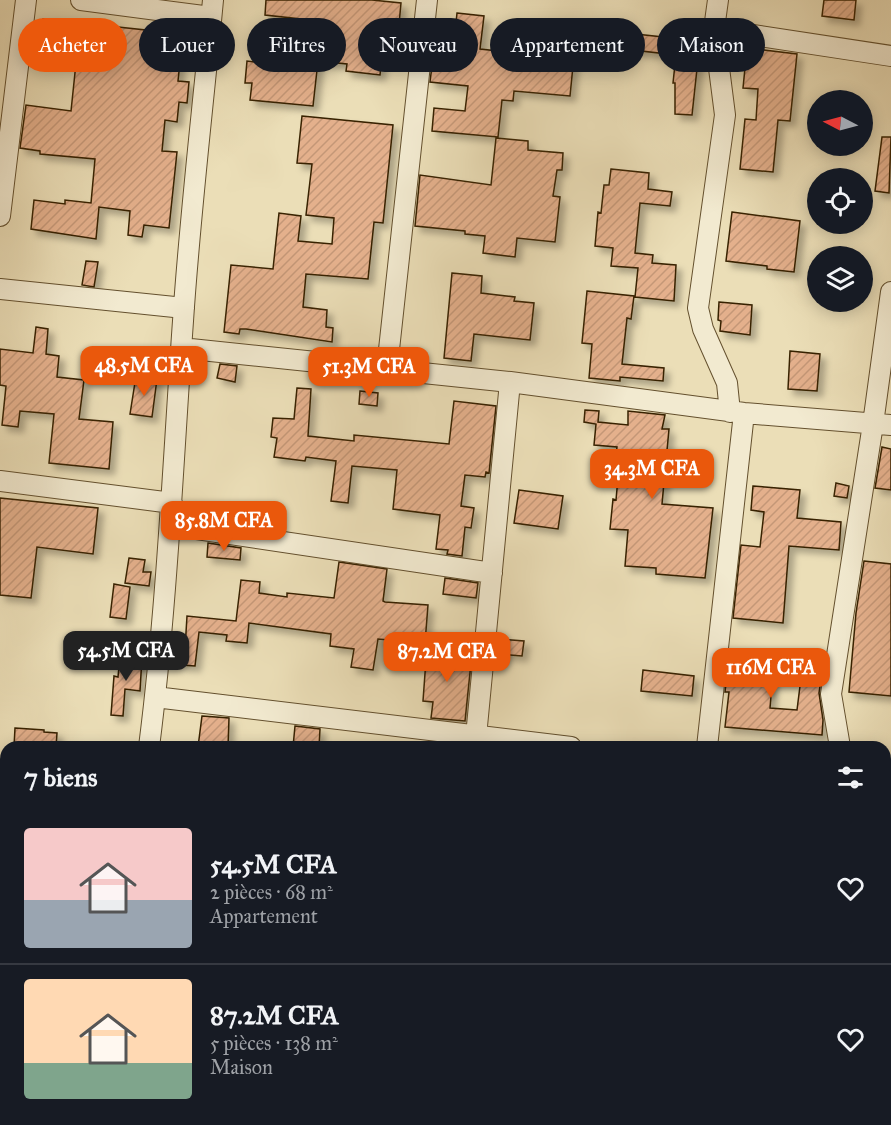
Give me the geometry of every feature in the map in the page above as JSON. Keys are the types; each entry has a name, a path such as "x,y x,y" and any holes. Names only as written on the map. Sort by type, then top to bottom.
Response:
{"street":[{"path":"0,216 26,0"},
{"path":"81,0 212,9 184,308 172,503 150,741"},
{"path":"387,368 427,0"},
{"path":"716,18 718,0"},
{"path":"765,37 891,56"},
{"path":"708,741 737,412 703,329 698,308 725,115 720,72"},
{"path":"0,289 184,308"},
{"path":"839,741 831,694 882,424 891,292"},
{"path":"181,348 510,382 737,412 882,424"},
{"path":"476,741 510,382"},
{"path":"0,481 172,503"},
{"path":"170,525 492,573"},
{"path":"155,697 469,741"}],"building":[{"path":"266,0 372,0 401,3 400,18 358,18 358,72 380,72 380,75 346,71 346,18 292,18 265,15"},
{"path":"824,0 856,0 854,20 822,16"},
{"path":"457,13 484,16 480,49 490,50 490,72 572,72 570,96 514,91 513,101 502,100 498,137 432,131 434,108 465,111 468,86 430,82 431,72 478,72 478,18 456,18"},
{"path":"127,28 139,29 139,72 179,72 178,81 189,82 187,103 179,102 177,122 165,120 162,151 177,152 169,228 144,225 142,237 128,235 130,211 99,207 96,239 31,229 34,200 65,204 65,200 91,203 95,159 40,154 40,151 20,148 26,105 71,111 75,72 127,72"},
{"path":"645,35 657,36 657,53 645,51"},
{"path":"765,50 797,54 790,121 778,120 773,172 740,169 745,119 756,120 758,89 743,88 745,72 765,72"},
{"path":"247,61 247,72 317,72 313,106 250,100 252,83 245,83"},
{"path":"674,72 697,72 692,115 675,114 675,83 673,83"},
{"path":"302,116 393,125 383,223 374,222 368,279 306,274 303,307 327,310 326,327 333,328 332,342 246,329 240,329 239,334 224,332 231,265 273,269 279,213 301,216 298,241 332,244 334,218 306,215 312,164 297,163"},
{"path":"882,137 891,137 889,193 875,191"},
{"path":"496,138 528,141 528,150 563,153 562,170 557,170 553,196 560,197 555,242 517,238 515,257 483,253 485,236 465,234 465,231 415,226 420,175 491,185"},
{"path":"611,169 649,173 648,189 672,192 670,206 640,203 635,253 653,255 652,263 676,265 674,301 635,297 638,268 611,266 613,248 595,246 598,212 601,213 604,185 609,185"},
{"path":"732,212 800,221 794,272 726,261"},
{"path":"86,261 98,262 94,287 82,285"},
{"path":"452,273 482,276 481,293 515,297 514,301 534,303 530,340 474,334 471,361 444,358"},
{"path":"587,291 634,296 631,319 627,318 622,364 664,368 663,381 620,377 620,381 589,378 592,344 582,343"},
{"path":"719,302 752,305 750,335 720,331"},
{"path":"36,327 48,329 46,354 59,356 57,377 84,380 79,419 113,422 109,469 49,463 54,414 20,411 18,427 2,425 6,386 0,385 0,349 33,353"},
{"path":"790,351 820,354 817,391 788,389"},
{"path":"220,364 237,366 235,382 217,378"},
{"path":"136,376 157,379 152,417 130,414"},
{"path":"297,388 311,389 308,436 354,441 354,435 449,444 454,401 496,406 489,473 486,472 485,477 465,475 461,506 474,508 471,528 465,527 462,556 447,554 448,550 436,549 440,515 393,509 397,470 352,466 348,503 331,501 336,461 306,457 305,461 274,457 277,438 271,437 273,418 294,419"},
{"path":"360,391 378,393 377,406 359,404"},
{"path":"585,410 599,411 598,422 628,425 628,411 665,415 662,429 669,429 662,504 713,508 705,578 656,574 656,568 625,566 628,530 610,529 613,499 616,500 620,455 616,455 617,447 594,445 596,424 584,422"},
{"path":"882,447 891,449 891,490 875,488"},
{"path":"836,483 849,486 847,498 834,496"},
{"path":"753,486 800,490 797,518 841,522 839,550 789,546 783,623 733,618 741,545 760,547 764,512 751,510"},
{"path":"519,490 563,496 558,529 514,523"},
{"path":"0,498 98,508 93,554 37,547 31,598 0,595"},
{"path":"212,509 250,515 249,525 211,519"},
{"path":"208,543 241,548 240,560 207,557"},
{"path":"129,558 145,560 143,572 151,572 149,586 125,583"},
{"path":"864,561 891,564 891,696 849,692 856,613"},
{"path":"339,562 387,569 383,601 385,602 428,605 425,643 378,639 373,670 351,667 354,649 330,646 331,634 249,623 247,643 226,641 227,635 199,632 195,666 181,665 183,649 185,649 187,616 236,621 241,580 260,582 259,593 287,597 287,593 334,598"},
{"path":"445,578 478,583 476,598 443,594"},
{"path":"114,584 130,587 126,619 110,617"},
{"path":"499,639 524,641 522,656 498,654"},
{"path":"427,646 472,653 465,721 431,718 433,702 423,701"},
{"path":"120,656 142,657 140,691 125,689 123,716 111,715 114,676 118,677"},
{"path":"729,656 774,661 770,708 797,710 803,662 823,665 819,693 823,720 822,735 725,727 729,692 725,692"},
{"path":"643,670 694,676 692,696 641,691"},
{"path":"202,716 229,718 228,741 199,741"},
{"path":"295,726 320,729 319,741 294,741"},
{"path":"15,728 57,733 56,741 14,741"}]}
